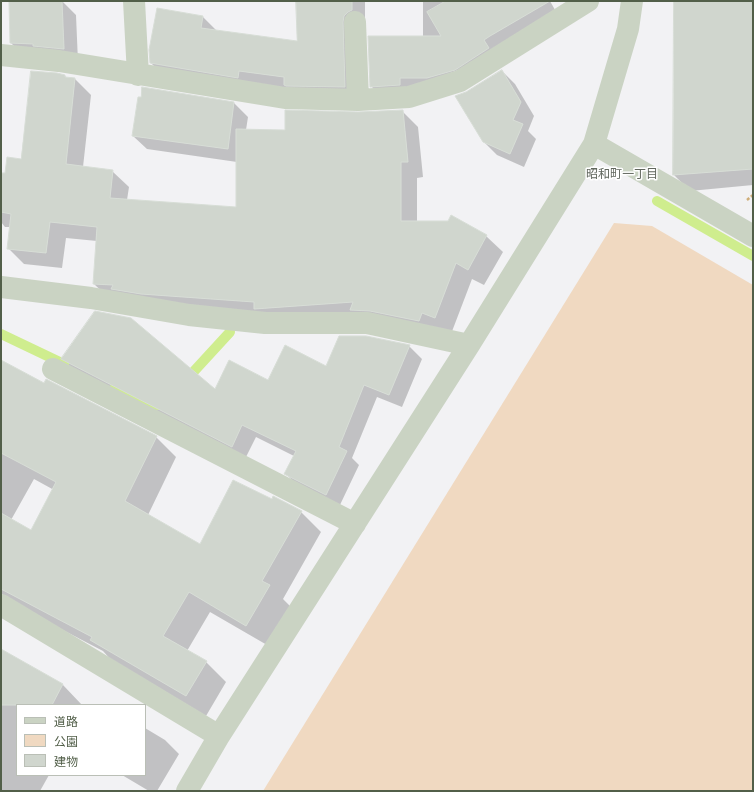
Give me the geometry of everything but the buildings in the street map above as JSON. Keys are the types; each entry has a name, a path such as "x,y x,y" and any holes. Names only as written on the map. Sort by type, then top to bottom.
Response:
{"street":[{"path":"134,1 138,74"},
{"path":"1,55 59,61 285,98 358,100 409,97 460,81 588,1"},
{"path":"187,791 219,736 469,344 594,144 628,29 632,1"},
{"path":"355,22 358,100"},
{"path":"594,144 753,236"},
{"path":"1,287 91,298 189,315 265,323 367,323 469,344"},
{"path":"53,369 354,524"},
{"path":"1,605 219,736"}],"green space":[{"path":"614,223 652,226 753,285 753,791 263,791"}],"waterway":[{"path":"657,201 753,256"},
{"path":"185,381 230,332"},
{"path":"1,334 64,364"},
{"path":"114,389 144,403 159,405"}],"district":[{"name":"昭和町一丁目","path":"622,175"}]}
